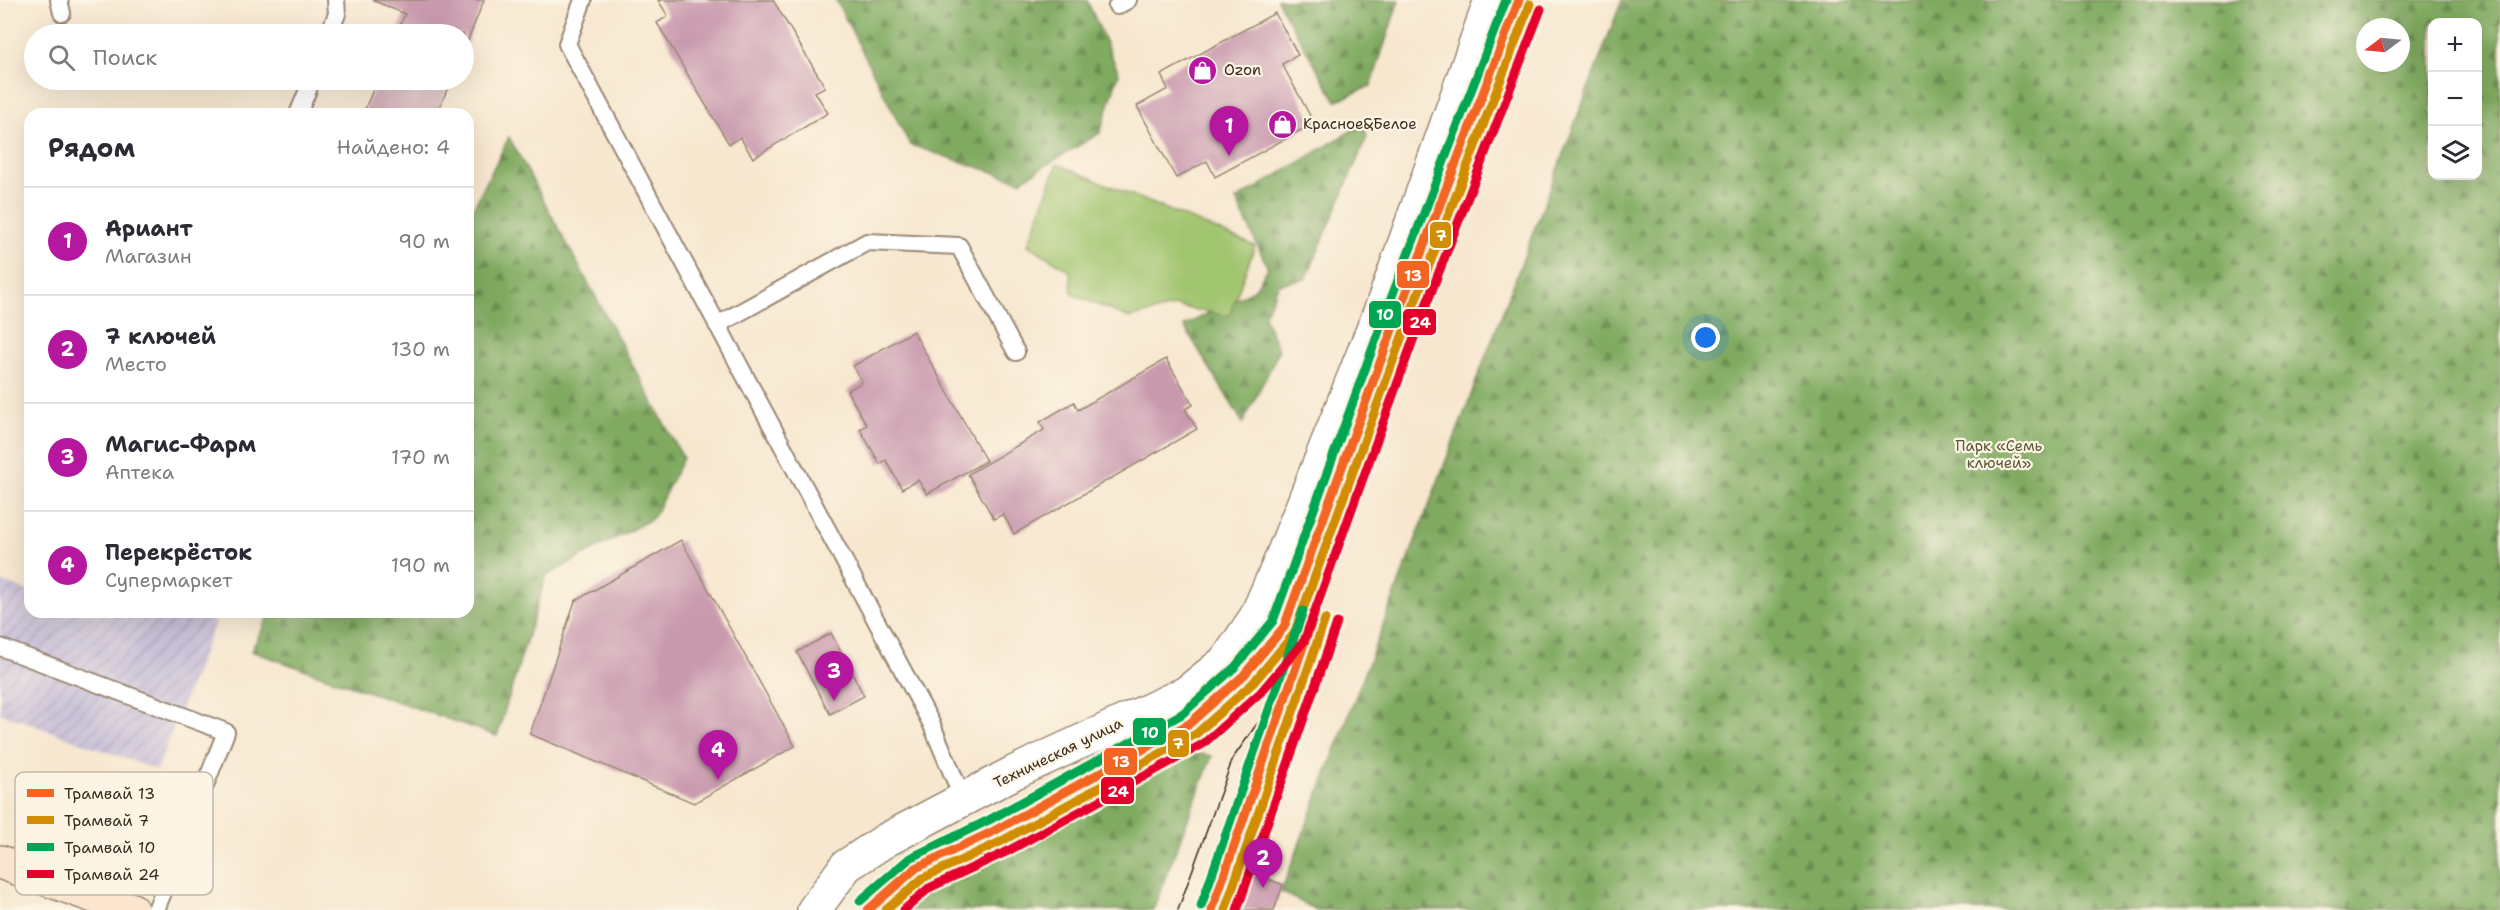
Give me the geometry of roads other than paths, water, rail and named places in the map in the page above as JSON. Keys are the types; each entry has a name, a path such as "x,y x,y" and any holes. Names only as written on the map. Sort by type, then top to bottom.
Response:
{"main road":[{"path":"0,862 15,867"},
{"path":"91,895 132,910"}],"street":[{"name":"Техническая улица","path":"814,910 846,866 886,840 1015,772 1186,693 1227,660 1256,617 1278,567 1382,307 1491,0"}],"lane":[{"path":"333,24 337,14 336,0"},
{"path":"583,0 567,44 931,723 963,799"},
{"path":"300,108 308,90"},
{"path":"717,325 867,242 959,246 1016,352"},
{"path":"0,647 226,732 210,772"},
{"path":"156,910 162,895"}],"tram line":[{"name":"10","path":"860,901 910,858 989,820 1182,714 1235,667 1273,621 1387,309 1506,0"},
{"name":"13","path":"868,910 916,868 994,831 1189,724 1244,675 1284,627 1398,313 1519,0"},
{"name":"7","path":"886,910 923,878 1000,842 1196,734 1253,683 1294,634 1409,317 1530,4"},
{"name":"24","path":"904,910 929,888 1006,852 1203,744 1261,692 1304,641 1420,321 1541,9"},
{"name":"10","path":"1201,906 1303,611"},
{"name":"13","path":"1212,910 1314,615"},
{"name":"7","path":"1225,910 1325,619"},
{"name":"24","path":"1237,910 1337,623"},
{"path":"1178,910 1233,758 1294,671"}],"place":[{"name":"Ozon","path":"1203,70"},
{"name":"Красное&Белое","path":"1282,124"},
{"name":"Ариант","path":"1229,156"},
{"name":"Магис-Фарм","path":"834,701"},
{"name":"Перекрёсток","path":"718,780"},
{"name":"7 ключей","path":"1263,888"}],"park label":[{"name":"Парк «Семь ключей»","path":"1999,454"}]}
